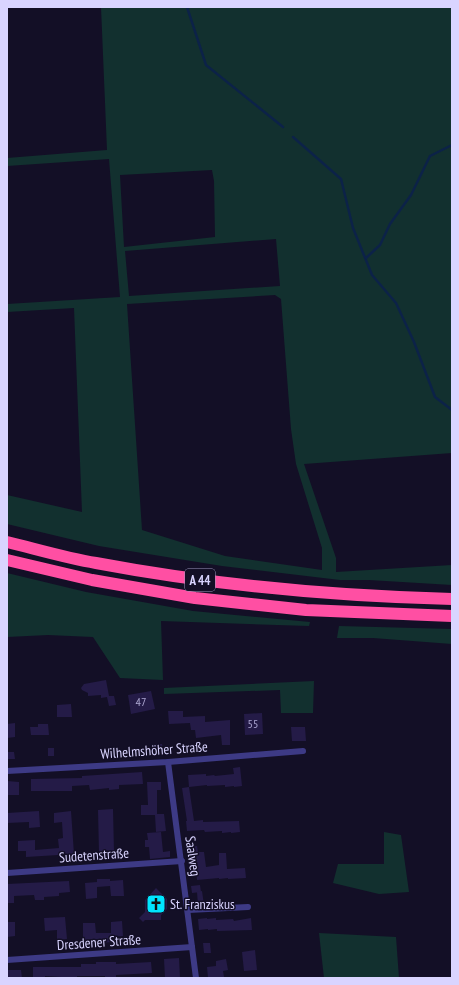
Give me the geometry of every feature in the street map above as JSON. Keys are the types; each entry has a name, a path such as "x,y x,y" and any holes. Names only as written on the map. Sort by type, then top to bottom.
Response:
{"highway":[{"name":"A 44","path":"7,542 94,563 210,582 314,592 452,599"},
{"name":"A 44","path":"7,560 92,580 195,598 306,610 452,616"}],"street":[{"name":"Wilhelmshöher Straße","path":"7,771 168,762 303,752"},
{"name":"Saalweg","path":"168,762 196,978"},
{"name":"Sudetenstraße","path":"7,873 182,861"},
{"path":"188,910 248,907"},
{"name":"Dresdener Straße","path":"7,960 192,947"}],"green space":[{"path":"101,7 452,7 452,453 304,464 336,558 336,572 452,565 452,585 369,580 340,580 222,566 99,546 7,524 7,495 82,512 74,308 7,312 7,304 120,297 109,159 7,166 7,158 107,150","holes":["212,170 214,181 215,237 124,247 120,175","276,239 280,286 129,296 125,251","275,295 281,299 291,429 296,464 322,548 322,570 225,556 142,530 127,304"]},
{"path":"7,573 86,592 193,611 310,622 309,626 161,621 163,680 120,678 93,637 48,635 7,637"},
{"path":"339,626 452,629 452,644 373,638 337,638"},
{"path":"314,681 313,713 281,713 280,690 164,694 164,688"},
{"path":"384,832 401,835 409,892 379,894 333,883 338,864 384,864"},
{"path":"319,933 396,937 399,978 324,978"}],"building":[{"path":"106,680 109,696 114,696 116,705 109,706 107,697 101,698 101,695 88,696 88,693 81,688 84,684"},
{"path":"151,691 155,709 131,714 128,695"},
{"path":"71,704 72,717 57,717 57,705"},
{"path":"168,711 183,711 183,717 205,716 205,722 230,720 230,745 222,745 221,735 196,738 195,730 191,730 190,723 169,724"},
{"path":"262,713 263,734 245,735 244,714"},
{"path":"15,723 15,737 7,738 7,724"},
{"path":"38,724 48,724 49,735 31,735 30,727 38,727"},
{"path":"291,727 305,727 306,741 292,741"},
{"path":"153,744 162,744 163,751 154,751"},
{"path":"48,748 54,748 54,756 48,756"},
{"path":"7,752 14,752 15,759 7,759"},
{"path":"240,767 242,786 225,787 225,785 207,785 189,787 188,775 206,774 206,776 215,776 234,774 233,768"},
{"path":"142,772 143,784 119,785 119,789 109,790 109,788 90,790 89,785 72,786 72,791 31,791 31,779 82,778 82,776"},
{"path":"7,781 19,782 19,795 7,795"},
{"path":"147,782 161,782 161,790 157,790 157,814 164,814 166,831 156,832 155,815 141,815 141,805 148,805"},
{"path":"189,787 194,821 239,821 240,832 222,833 222,831 187,831 182,788"},
{"path":"113,809 114,852 110,852 110,858 96,859 96,853 99,853 98,810"},
{"path":"39,811 40,827 29,828 29,822 7,823 7,813"},
{"path":"71,811 74,854 26,857 26,851 18,851 18,841 35,840 35,850 59,848 58,839 63,838 62,822 54,823 54,813"},
{"path":"161,832 163,852 170,851 170,857 150,859 149,847 145,847 145,840 148,840 147,833"},
{"path":"197,846 198,852 204,852 206,867 219,865 219,853 226,853 227,869 245,868 246,878 197,880 195,860 193,860 191,847"},
{"path":"97,879 110,879 110,881 123,880 124,896 111,896 110,886 97,887 97,898 86,899 85,883 97,882"},
{"path":"69,881 70,892 59,893 59,896 44,897 44,900 35,900 34,895 14,896 14,903 7,903 7,884"},
{"path":"200,885 201,892 192,893 191,886"},
{"name":"St. Franziskus","path":"156,888 167,899 167,909 161,915 161,920 145,920 143,922 139,918 145,912 145,900"},
{"path":"202,891 204,905 198,905 197,892"},
{"path":"65,917 67,939 57,940 57,930 45,931 44,918"},
{"path":"216,918 216,920 233,919 234,921 251,918 252,930 199,930 198,919"},
{"path":"122,921 123,936 111,937 112,942 99,943 99,939 83,940 83,923 95,923 96,933 111,933 111,922"},
{"path":"7,922 15,922 15,936 7,937"},
{"path":"203,943 210,943 211,953 204,953"},
{"path":"255,950 257,970 244,971 242,952"},
{"path":"179,958 180,978 165,978 164,959"},
{"path":"226,959 228,970 223,971 224,977 208,978 207,967 216,966 216,961"},
{"path":"96,962 116,962 116,964 151,962 152,973 116,975 116,978 105,978 105,976 77,976 77,978 45,976 45,978 33,978 33,967 81,967 81,964 96,964"},
{"path":"7,970 21,970 22,978 7,978"}],"waterway":[{"path":"187,7 206,65 283,127"},
{"path":"293,137 341,179 353,228 372,275 396,303 414,342 435,397 452,410"},
{"path":"366,258 380,245 390,224 411,195 430,156 452,145"}],"place":[{"name":"St. Franziskus","path":"156,904"}]}
